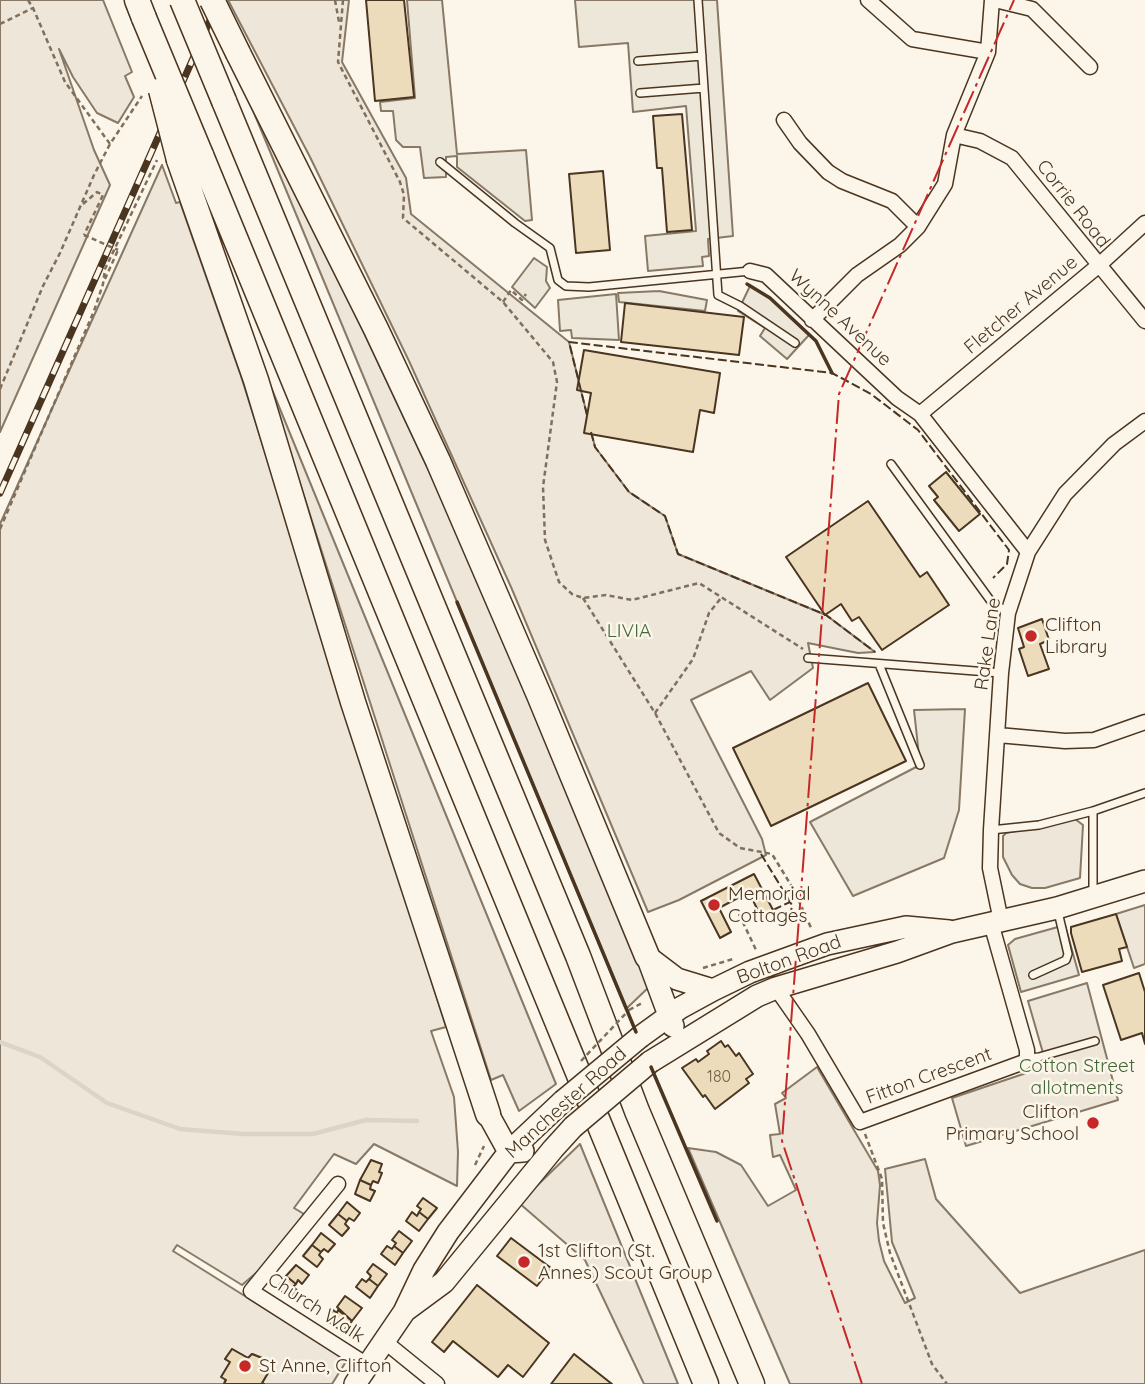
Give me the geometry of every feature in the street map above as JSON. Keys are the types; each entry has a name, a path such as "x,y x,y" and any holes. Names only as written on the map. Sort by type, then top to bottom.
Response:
{"highway":[{"path":"183,0 578,956 637,1111 752,1384"},
{"path":"212,0 376,329 438,461 647,956"},
{"path":"140,9 179,159 256,380 349,688 488,1114"},
{"path":"179,159 706,1384"}],"main road":[{"name":"Bolton Road","path":"658,1057 757,996 776,988 897,952 952,932 1057,908 1145,881"},
{"name":"Bolton Road","path":"640,1037 670,1015 713,990 750,972 820,946 906,927 952,932"},
{"path":"647,956 677,979 713,990"},
{"path":"647,956 674,1027 672,1039 658,1057"},
{"name":"Manchester Road","path":"355,1384 404,1312 436,1251 509,1152 563,1101 640,1037"},
{"name":"Manchester Road","path":"404,1312 444,1282 573,1127 658,1057"},
{"path":"488,1114 509,1152 553,1149"}],"street":[{"path":"868,0 912,39 988,52"},
{"path":"812,320 857,275 900,245 918,227 945,184 954,135 988,52 994,0 1032,9 1090,66"},
{"path":"784,120 800,143 828,172 842,181 892,201 918,227"},
{"name":"Corrie Road","path":"954,135 980,141 1012,158 1145,321"},
{"name":"Fletcher Avenue","path":"920,414 1098,266 1145,223"},
{"name":"Wynne Avenue","path":"750,271 766,275 897,398 920,414 1028,552"},
{"name":"Rake Lane","path":"996,922 990,868 991,830 1001,673 1008,613 1028,552 1065,494 1114,443 1145,421"},
{"path":"998,735 1065,741 1094,740 1145,723"},
{"path":"996,922 1027,1058"},
{"name":"Fitton Crescent","path":"776,988 808,1034 860,1122 1024,1062 1027,1058"},
{"name":"Church Walk","path":"338,1184 251,1291 367,1365"},
{"path":"384,1341 437,1384"}],"lane":[{"path":"698,0 718,295 740,306 795,343"},
{"path":"638,61 702,55"},
{"path":"640,93 704,88"},
{"name":"Wynne Avenue","path":"440,162 550,248 558,280 566,286 589,287 750,271"},
{"path":"891,464 964,567 990,600 1008,613"},
{"path":"811,659 1001,673"},
{"path":"879,664 920,765"},
{"path":"991,830 1039,825 1093,811 1145,793"},
{"path":"1093,811 1093,897"},
{"path":"1032,975 1066,960 1068,954 1057,908"},
{"path":"1027,1058 1095,1041"}],"path":[{"path":"0,389 43,286 110,144 65,82 28,0"},
{"path":"335,0 340,29"},
{"path":"343,0 338,62 400,182 404,195 403,218 503,302 553,362 557,382 542,487 545,540 559,582 572,594 583,598 606,594 632,600 699,583 802,649 810,650 811,659"},
{"path":"0,24 33,8"},
{"path":"103,284 105,269 179,159"},
{"path":"0,529 94,311 117,250 84,235 103,195 97,192 81,206"},
{"path":"503,302 511,290 522,300 526,295"},
{"path":"583,598 655,713 719,833 740,848 772,853 794,890 820,946"},
{"path":"655,713 693,659 709,613 721,598"},
{"path":"739,914 757,952"},
{"path":"575,1067 629,1010 646,1001"},
{"path":"860,1122 882,1179 883,1223 890,1253 933,1364 947,1384"}],"green space":[{"path":"0,0 103,0 132,72 125,76 134,97 118,123 97,113 73,77 59,49 94,150 110,185 0,432"},
{"name":"LIVIA","path":"228,0 349,0 342,62 406,178 411,214 569,342 595,447 629,492 665,516 678,554 826,615 875,652 858,653 808,643 813,668 770,700 751,671 691,700 762,839 766,855 679,900 648,912 511,587 409,361 310,157"},
{"path":"252,94 460,537 650,986 626,1009 247,96"},
{"path":"162,165 176,203 180,202 241,376 446,1027 431,1031 454,1097 458,1152 457,1186 374,1144 356,1164 334,1154 294,1208 304,1214 269,1262 242,1285 177,1245 173,1251 347,1360 332,1384 264,1384 262,1383 268,1373 260,1368 262,1358 252,1354 248,1358 232,1349 225,1359 230,1362 224,1384 0,1384 0,524"},
{"path":"262,365 556,1084 519,1111 503,1075 491,1080"},
{"path":"1075,819 1083,825 1080,878 1045,888 1020,884 1003,857 1003,836 1006,833"},
{"path":"1145,905 1145,964 1134,968 1116,914"},
{"name":"Cotton Street allotments","path":"1087,983 1118,1100 966,1146 952,1098 1044,1067 1043,1053 1028,1001"},
{"path":"817,1067 878,1171 879,1241 884,1261 905,1303 915,1298 892,1242 885,1169 925,1159 936,1199 1020,1293 1145,1250 1145,1384 790,1384 688,1148 716,1152 741,1165 768,1206 796,1190 780,1155 773,1157 770,1135 780,1134 775,1104 786,1098 782,1093"},
{"path":"580,1144 678,1384 644,1384 585,1260 519,1203"}],"shaded area":[{"path":"407,0 442,0 457,154 526,150 532,220 525,221 457,167 457,156 446,157 446,177 424,178 420,147 403,147 396,140 393,111 381,111 380,102 415,98"},
{"path":"575,0 717,0 733,236 708,239 709,256 702,257 703,266 648,271 645,236 696,231 686,106 633,112 628,43 579,47"},
{"path":"534,258 547,267 546,281 550,288 535,308 512,287"},
{"path":"750,286 770,298 809,335 787,359 760,336 765,328 738,311"},
{"path":"659,291 707,300 705,311 619,302 618,293"},
{"path":"616,294 619,340 572,338 571,330 560,331 558,300"},
{"path":"965,709 959,810 944,858 853,896 810,822 920,765 914,710"},
{"path":"1065,925 1079,975 1021,992 1008,945 1015,939"}],"building":[{"path":"366,0 404,0 414,97 375,101"},
{"path":"682,114 692,230 667,232 662,168 657,168 653,116"},
{"path":"603,171 610,250 576,253 569,174"},
{"path":"625,303 744,317 739,355 621,342"},
{"path":"584,350 720,373 714,413 700,410 693,452 584,433 591,393 577,390"},
{"path":"946,472 980,514 959,531 934,500 938,497 929,486"},
{"path":"868,501 920,577 927,572 949,605 882,650 859,617 852,621 841,604 825,615 786,557"},
{"path":"1042,619 1049,640 1040,644 1049,669 1028,676 1019,649 1024,647 1018,628"},
{"path":"868,683 906,761 771,826 733,748"},
{"name":"Memorial Cottages","path":"754,874 773,910 761,917 749,892 719,908 731,932 720,938 701,901"},
{"path":"1116,914 1127,947 1119,949 1122,961 1082,972 1071,927"},
{"path":"1139,973 1145,992 1145,1044 1142,1033 1121,1040 1103,985"},
{"path":"721,1041 725,1047 728,1045 736,1056 739,1053 753,1074 746,1079 749,1083 715,1109 682,1068 696,1059 698,1062"},
{"path":"371,1160 382,1164 379,1172 382,1173 378,1183 373,1181 371,1185 360,1180"},
{"path":"360,1180 371,1185 370,1189 375,1191 370,1201 355,1194"},
{"path":"423,1198 437,1208 428,1219 419,1212 421,1209 417,1206"},
{"path":"347,1202 360,1213 354,1221 349,1218 347,1221 338,1214"},
{"path":"412,1212 417,1216 419,1212 428,1219 419,1231 406,1221"},
{"path":"338,1214 347,1221 345,1224 349,1228 342,1236 329,1225"},
{"path":"399,1231 412,1241 403,1253 394,1246 396,1243 392,1240"},
{"path":"321,1233 335,1244 328,1252 324,1249 321,1252 312,1245"},
{"name":"1st Clifton (St. Annes) Scout Group","path":"511,1238 551,1268 537,1286 497,1256"},
{"path":"312,1245 321,1252 319,1255 323,1259 317,1267 303,1256"},
{"path":"387,1246 392,1249 394,1246 403,1253 395,1265 381,1254"},
{"path":"373,1264 387,1274 378,1286 369,1279 371,1276 367,1272"},
{"path":"296,1265 309,1275 302,1284 298,1280 296,1284 286,1276"},
{"path":"286,1276 296,1284 293,1287 297,1290 291,1298 277,1288"},
{"path":"362,1279 366,1282 369,1279 378,1286 370,1298 356,1287"},
{"path":"477,1285 549,1343 523,1377 508,1365 498,1377 453,1341 444,1352 432,1342"},
{"path":"345,1296 362,1308 352,1321 337,1307"},
{"path":"333,1310 337,1313 338,1310 352,1321 343,1332 329,1322 333,1318 330,1315"},
{"name":"St Anne, Clifton","path":"232,1349 248,1358 252,1354 262,1358 260,1368 268,1373 262,1383 264,1384 224,1384 226,1380 221,1377 230,1362 225,1359"},
{"path":"574,1354 612,1384 551,1384"}],"waterway":[{"path":"0,1042 40,1057 107,1103 180,1129 243,1134 313,1134 366,1120 417,1121"}],"railway":[{"path":"0,493 219,0"}],"fence":[{"path":"587,415 569,342 832,373 871,394 918,430 1009,550 1007,564 993,578"},
{"path":"591,432 595,447 629,492 665,516 678,554 826,615 875,652"},
{"path":"761,854 792,905 790,919"},
{"path":"773,910 790,902"}],"wall":[{"path":"747,284 770,298 816,341 832,373"},
{"path":"457,602 636,1032"},
{"path":"651,1067 717,1221"}],"power":[{"path":"862,1384 782,1141 839,394 1014,0"}],"place":[{"name":"Clifton Library","path":"1031,636"},
{"name":"Memorial Cottages","path":"714,905"},
{"name":"Clifton Primary School","path":"1093,1123"},
{"name":"1st Clifton (St. Annes) Scout Group","path":"524,1262"},
{"name":"St Anne, Clifton","path":"245,1366"}]}
